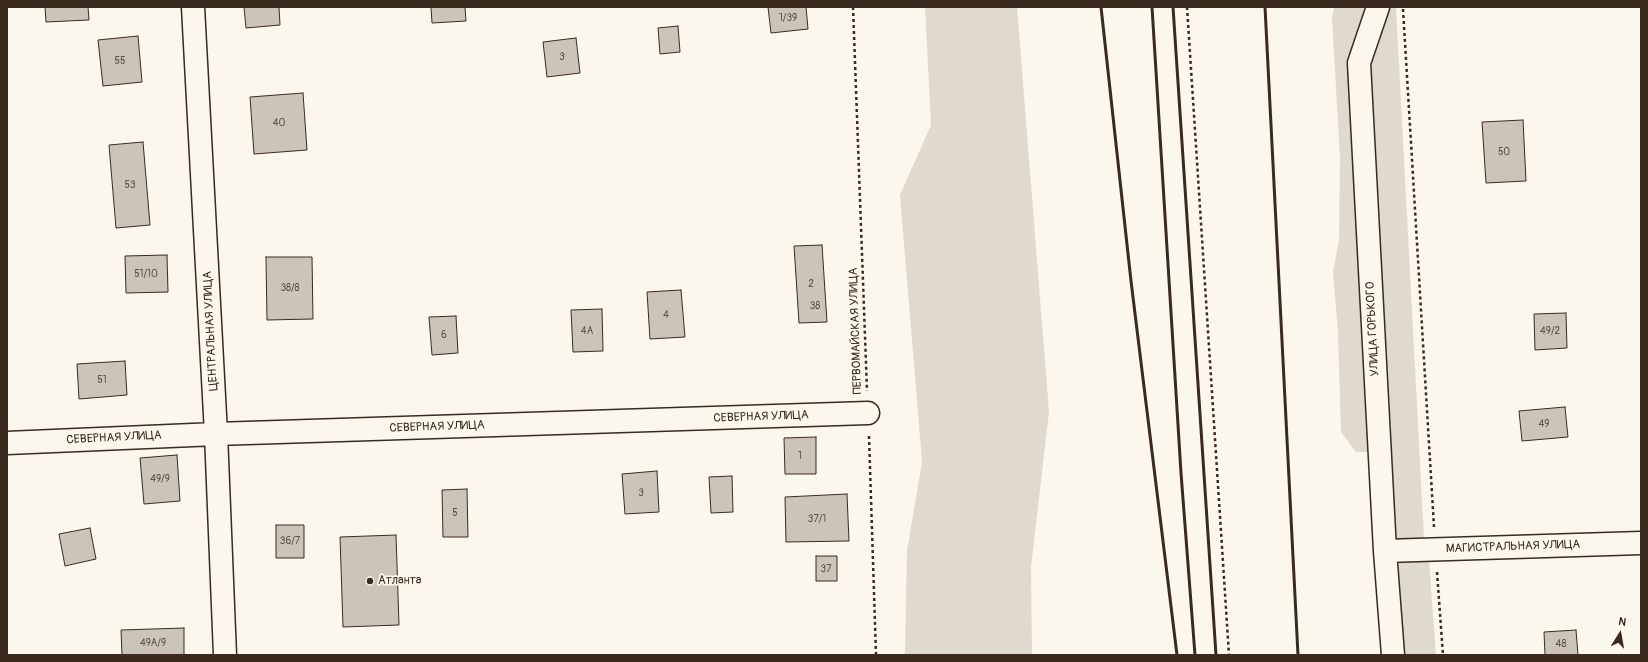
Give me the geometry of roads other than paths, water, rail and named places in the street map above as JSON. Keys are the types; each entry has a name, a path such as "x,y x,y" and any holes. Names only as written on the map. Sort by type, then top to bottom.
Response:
{"street":[{"name":"ЦЕНТРАЛЬНАЯ УЛИЦА","path":"193,7 216,434 225,655"},
{"name":"УЛИЦА ГОРЬКОГО","path":"1378,7 1359,63 1385,551 1393,655"},
{"name":"СЕВЕРНАЯ УЛИЦА","path":"7,443 216,434 868,413"},
{"name":"МАГИСТРАЛЬНАЯ УЛИЦА","path":"1385,551 1641,543"}],"railway":[{"path":"1101,7 1131,281 1177,655"},
{"path":"1152,7 1181,473 1195,655"},
{"path":"1173,7 1216,655"},
{"path":"1265,7 1298,655"}],"place":[{"name":"Атланта","path":"370,581"}]}
